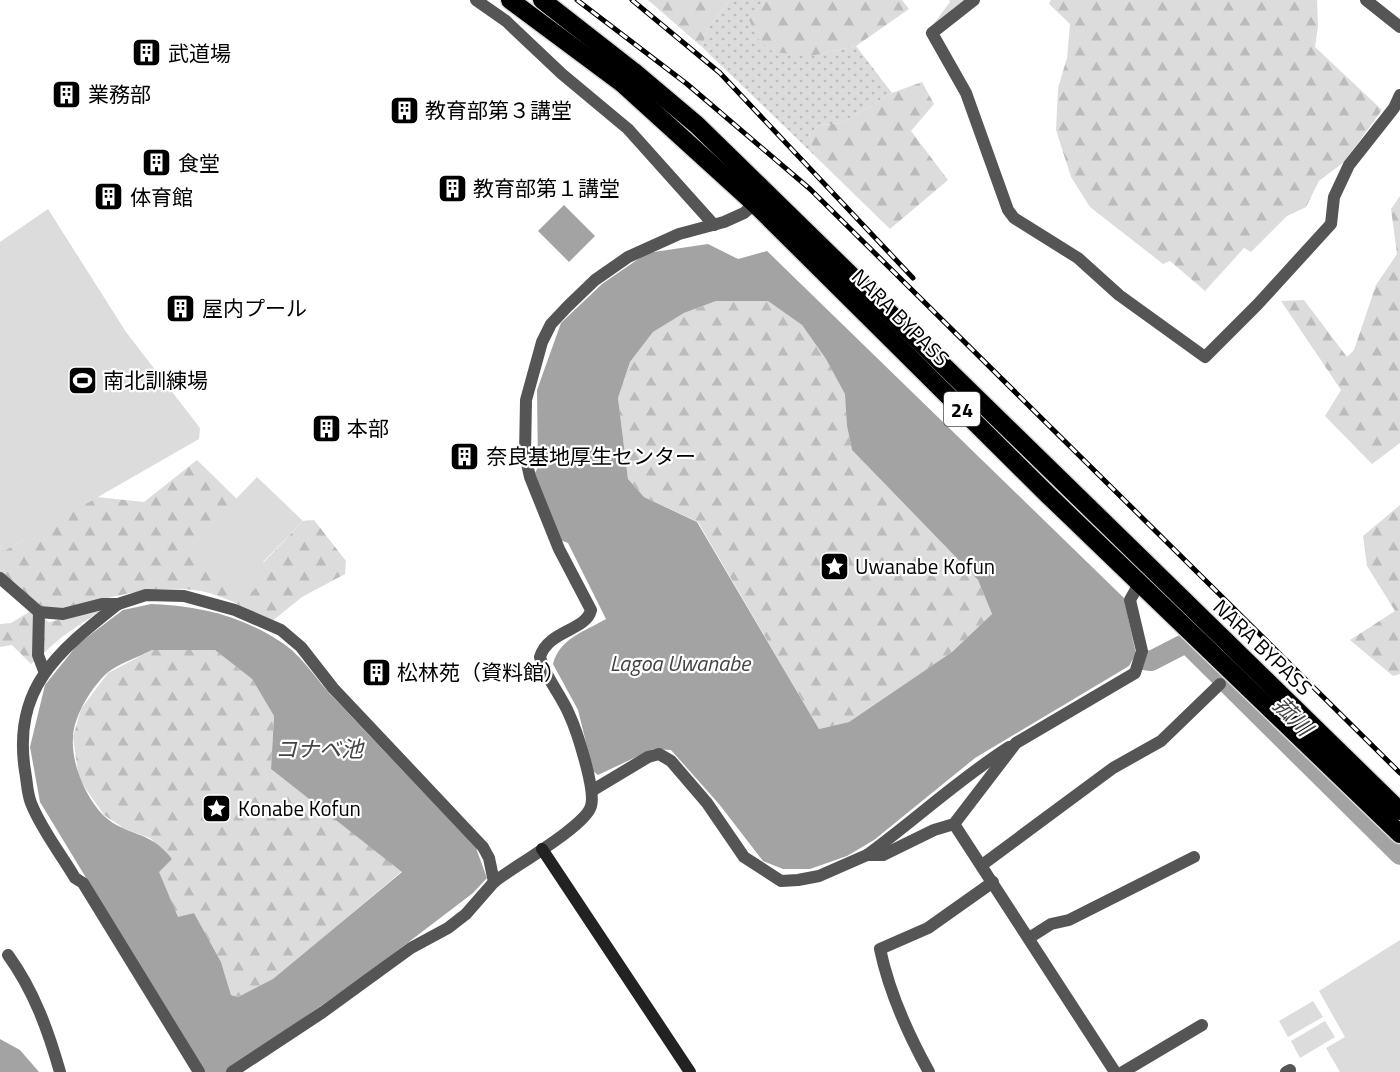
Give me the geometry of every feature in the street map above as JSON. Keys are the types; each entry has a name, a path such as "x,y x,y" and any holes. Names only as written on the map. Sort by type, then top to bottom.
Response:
{"highway":[{"name":"NARA BYPASS","path":"510,0 623,84 761,198 1400,812"},
{"name":"NARA BYPASS","path":"542,0 679,110 1039,487 1400,834"}],"street":[{"path":"476,0 518,32 628,129 714,225"},
{"path":"974,0 932,33 966,93 1008,210 1014,218 1078,258 1119,294 1205,357 1258,304 1331,224 1334,197 1349,165 1394,108 1400,95"},
{"path":"1366,0 1400,27"},
{"path":"518,32 530,14"},
{"path":"232,1072 323,1012 411,948 448,928 466,914 494,882 542,849 581,819 591,808 593,790 570,716 540,657 548,642 587,619 591,610 563,557 530,477 525,455 526,400 542,342 551,324 589,286 628,257 679,234 714,225 744,213 761,198"},
{"path":"593,790 648,757 659,754 671,761 707,802 744,857 771,877 781,881 819,876 867,855 908,826 978,767 1135,673 1142,651 1130,600 1140,582"},
{"path":"2,583 39,612 63,614 102,604 118,604 146,595 184,596 235,610 281,630 301,647 333,688 483,847 489,858 494,882"},
{"path":"118,604 61,651 44,671 27,714 22,749 30,802 75,878 83,883 199,1072"},
{"path":"39,612 38,655 44,671"},
{"path":"982,865 1113,768 1161,741 1220,684"},
{"path":"867,855 884,855 934,830 954,824 1016,743"},
{"path":"954,824 1115,1072"},
{"path":"542,849 690,1072"},
{"path":"1029,938 1052,924 1069,920 1194,857"},
{"path":"929,1072 912,1043 884,970 880,949 928,928 993,882"},
{"path":"8,955 26,980 35,999 60,1072"},
{"path":"1123,1072 1202,1025"}],"green space":[{"path":"648,0 730,0 708,28 702,47"},
{"path":"730,0 764,0 749,21 812,56 856,46 892,93 841,123 820,125 809,134 814,155 702,47 708,28"},
{"path":"764,0 902,0 909,9 856,46 812,56 773,52 760,42 749,20"},
{"path":"949,0 970,0 932,26 950,2"},
{"path":"1051,0 1317,0 1318,26 1315,47 1382,110 1344,162 1319,181 1306,207 1287,216 1251,252 1244,248 1205,291 1170,261 1163,264 1090,207 1071,177 1056,130 1058,88 1067,58 1070,24 1049,4"},
{"path":"922,82 934,104 911,131 948,180 890,229 814,155 809,134 820,125 841,123 892,93"},
{"path":"1400,196 1400,443 1372,464 1325,416 1341,390 1281,301 1304,300 1347,357 1354,350 1376,285 1397,254 1391,209"},
{"name":"南北訓練場","path":"48,209 126,332 200,428 199,439 4,551 0,545 0,242"},
{"path":"716,301 768,301 802,325 826,359 846,394 847,426 852,450 978,580 992,614 952,652 849,722 819,729 698,522 644,497 628,479 618,398 630,362 653,332 684,313"},
{"path":"197,460 237,499 192,545 272,571 263,563 303,521 314,520 346,561 345,574 302,597 271,622 214,594 176,589 141,591 53,612 42,607 0,572 0,545 4,551 97,497 144,502"},
{"path":"257,477 303,521 263,562 272,571 247,597 192,545"},
{"path":"1400,505 1400,674 1393,676 1350,640 1395,611 1367,566 1363,536"},
{"path":"23,605 49,622 100,611 63,636 31,664 12,645 0,647 0,624 11,623 29,612"},
{"path":"152,650 215,650 252,679 274,716 271,769 402,871 273,980 238,997 231,995 221,962 194,913 178,918 158,872 172,859 150,838 125,829 104,815 79,779 73,737 81,709 108,673"},
{"path":"1400,940 1400,1072 1340,1072 1326,1048 1345,1037 1319,991"},
{"path":"1313,1001 1323,1017 1288,1037 1279,1021"},
{"path":"1325,1021 1335,1037 1300,1058 1291,1041"}],"water":[{"path":"564,205 595,236 569,262 538,231"},
{"name":"Lagoa Uwanabe","path":"708,244 738,259 767,251 1124,598 1136,654 1129,666 975,758 874,840 847,856 810,869 783,869 763,861 719,804 671,750 653,749 598,775 593,771 578,710 553,664 556,655 567,642 606,619 568,543 560,540 534,475 538,467 537,390 561,323 602,284 647,253","holes":["716,301 768,301 802,325 826,359 845,394 847,426 852,450 978,580 992,614 952,652 849,722 819,729 697,522 644,497 628,479 618,398 630,362 653,332 684,313"]},
{"name":"コナベ池","path":"151,604 202,610 250,625 281,642 303,661 327,691 476,848 487,878 473,893 368,973 226,1072 204,1072 40,802 30,747 45,685 78,644 123,610","holes":["152,650 215,650 252,679 274,716 271,769 402,872 273,979 238,997 231,995 221,962 194,913 178,917 159,872 172,859 155,843 113,823 104,816 85,790 74,758 73,747 74,729 80,711 95,686 112,669"]},
{"path":"0,1039 20,1050 39,1072 0,1072"}],"waterway":[{"name":"菰川","path":"1144,660 1151,661 1186,643 1400,855"}],"railway":[{"path":"577,0 687,84 810,189 1400,773"},
{"path":"632,0 720,73 913,278"}],"place":[{"name":"武道場","path":"147,53"},
{"name":"業務部","path":"67,94"},
{"name":"教育部第３講堂","path":"404,110"},
{"name":"食堂","path":"157,163"},
{"name":"教育部第１講堂","path":"452,188"},
{"name":"体育館","path":"109,197"},
{"name":"屋内プール","path":"181,308"},
{"name":"南北訓練場","path":"82,380"},
{"name":"本部","path":"326,428"},
{"name":"奈良基地厚生センター","path":"465,456"},
{"name":"Uwanabe Kofun","path":"834,566"},
{"name":"松林苑（資料館）","path":"376,672"},
{"name":"Konabe Kofun","path":"217,808"}]}
